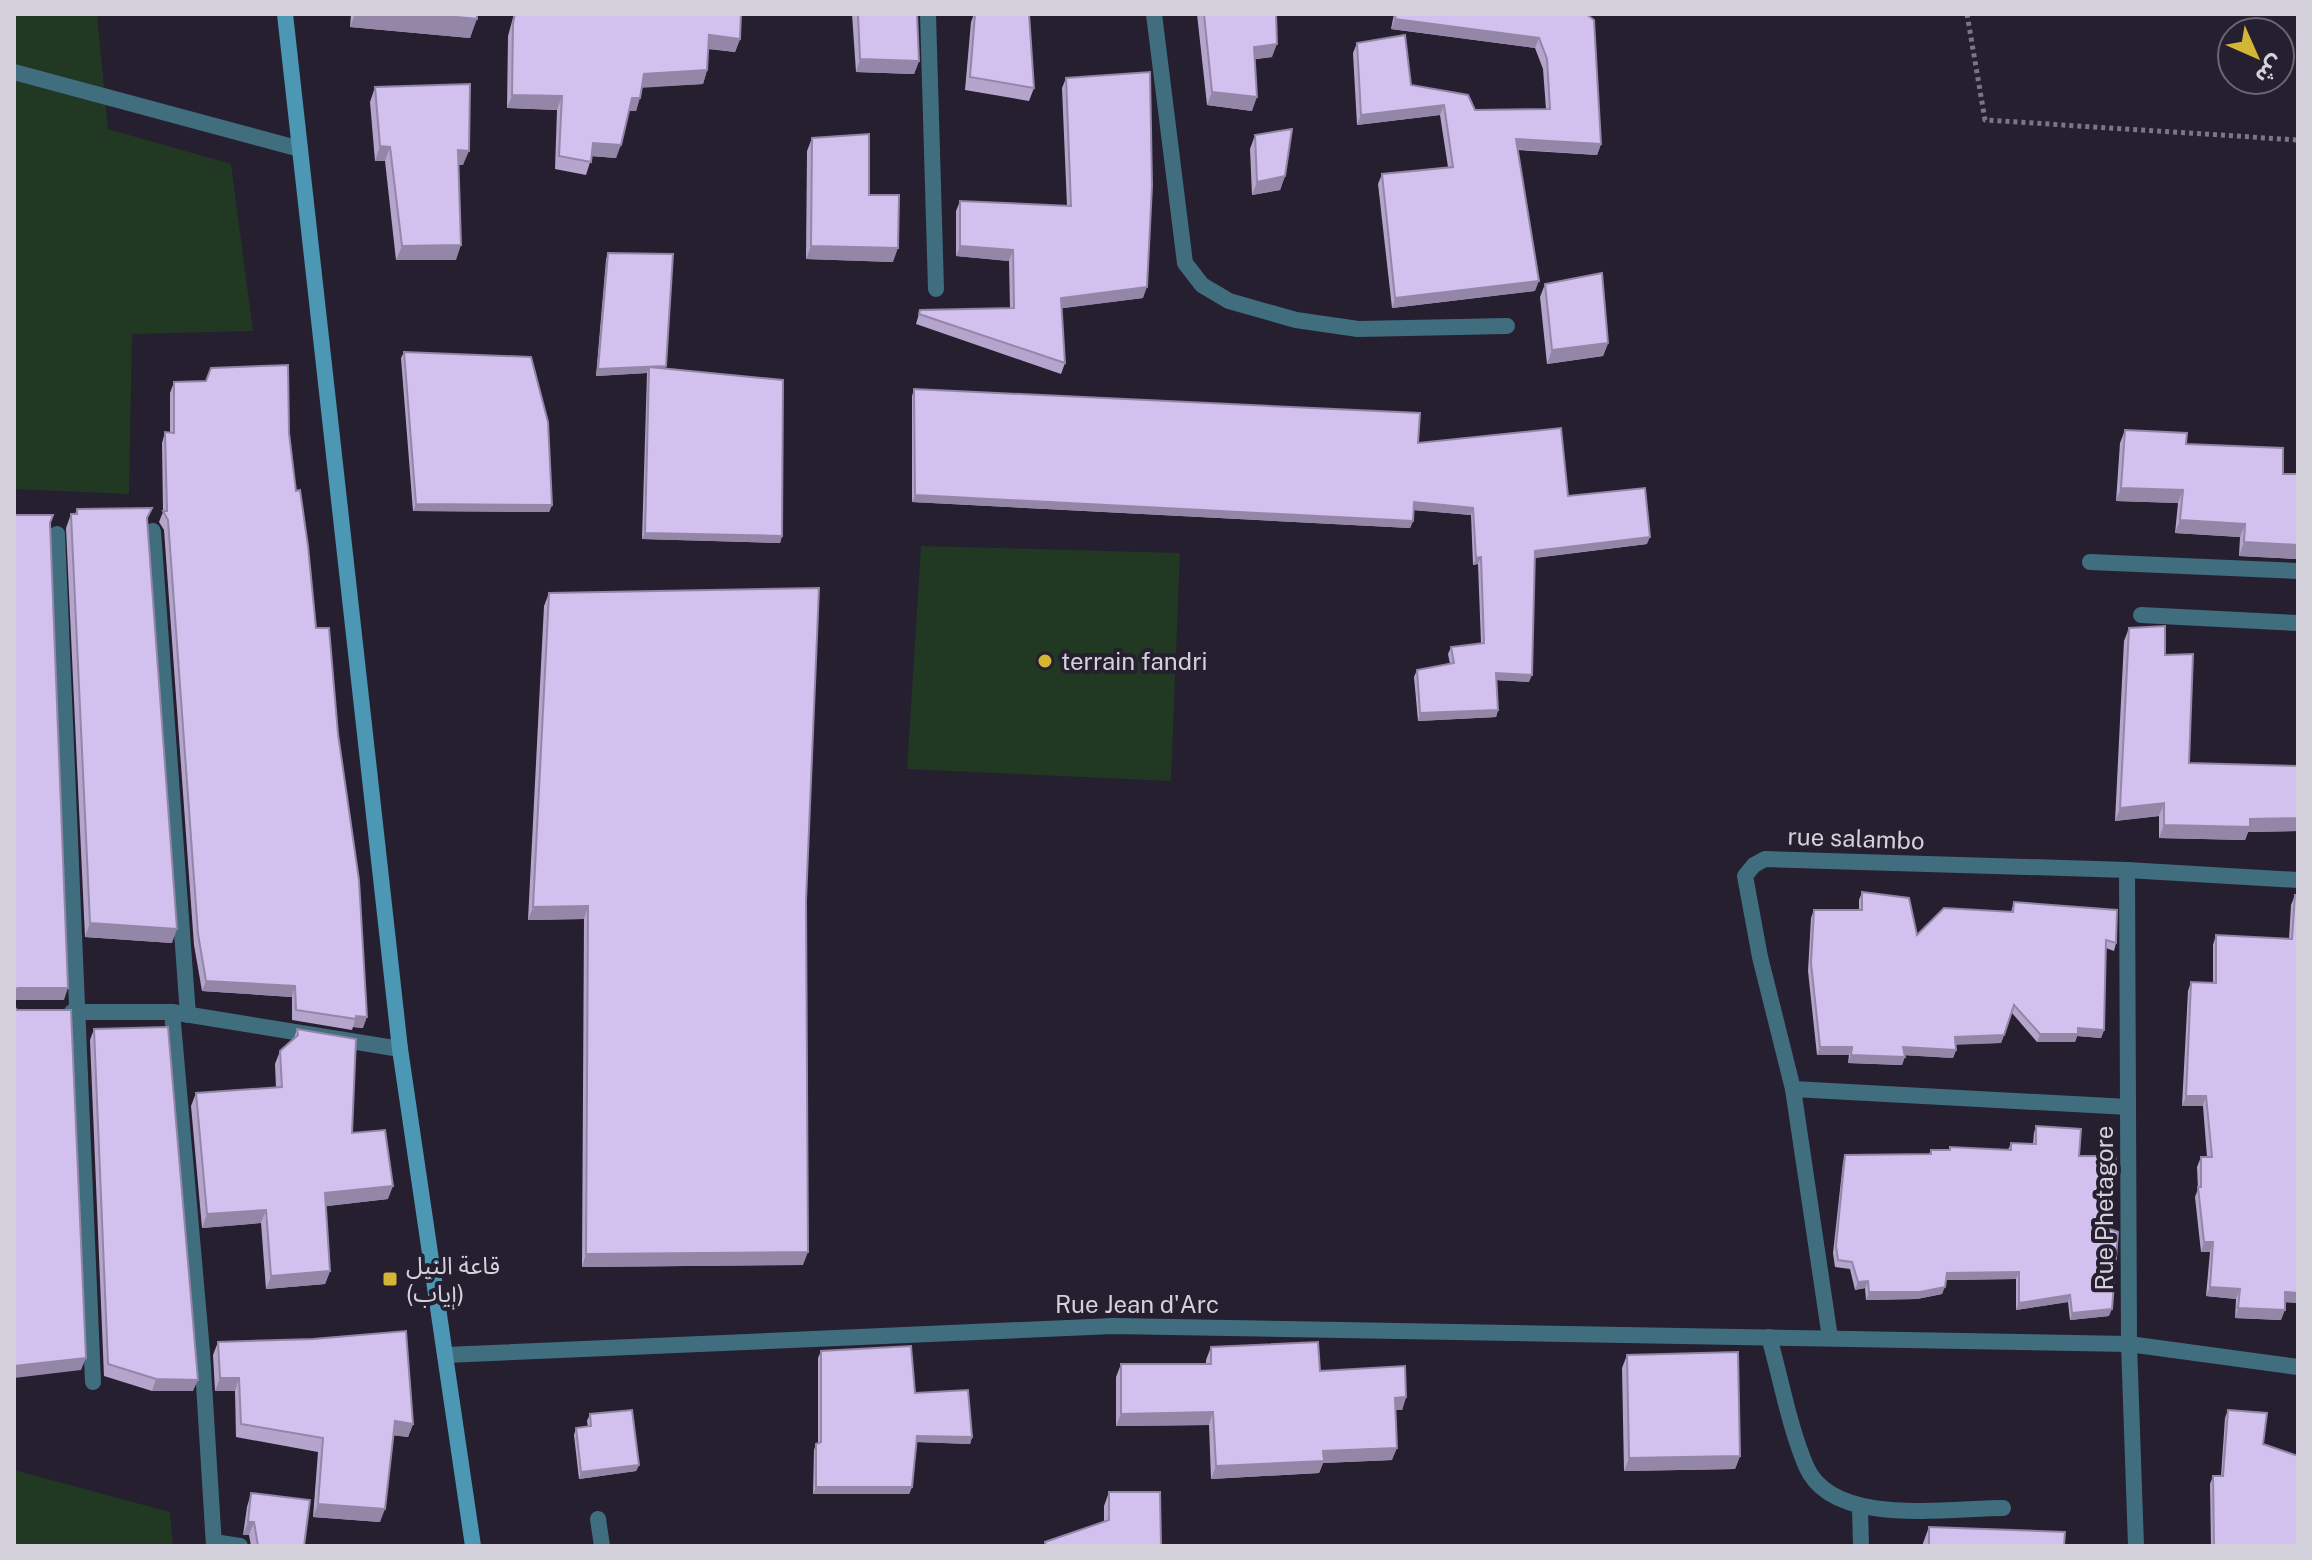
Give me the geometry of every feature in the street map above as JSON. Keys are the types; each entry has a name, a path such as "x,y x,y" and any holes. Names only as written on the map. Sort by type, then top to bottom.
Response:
{"main road":[{"path":"285,14 400,1049 473,1546"}],"street":[{"path":"928,14 936,289"},
{"path":"1154,14 1185,263 1202,285 1229,301 1296,320 1358,329 1507,326"},
{"path":"14,72 300,149"},
{"path":"153,531 214,1544 240,1546"},
{"path":"57,534 80,1012 93,1382"},
{"path":"2090,562 2298,571"},
{"path":"2141,615 2298,623"},
{"name":"rue salambo","path":"1830,1338 1793,1089 1760,957 1745,876 1754,865 1765,859 2127,870 2298,880"},
{"name":"Rue Phetagore","path":"2127,870 2129,1344 2136,1546"},
{"path":"53,1012 180,1013 400,1049"},
{"path":"1793,1089 2128,1107"},
{"name":"Rue Jean d'Arc","path":"445,1355 1113,1326 2129,1344 2298,1367"},
{"path":"1769,1337 1807,1469 1832,1497 1860,1509 2003,1508"},
{"path":"1860,1509 1861,1546"},
{"path":"598,1519 602,1546"}],"path":[{"path":"1967,14 1985,120 2298,140"}],"green space":[{"path":"14,14 97,14 108,129 231,164 253,331 132,334 129,494 14,489"},
{"name":"terrain fandri","path":"921,546 1180,553 1171,781 907,769"},
{"path":"14,1470 170,1512 173,1546 14,1546"}],"building":[{"path":"426,14 477,14 477,19"},
{"path":"515,14 741,14 740,39 709,35 707,70 644,74 640,98 632,98 621,145 593,143 591,162 559,156 562,96 512,95"},
{"path":"858,14 917,14 919,61 860,59"},
{"path":"975,14 1029,14 1034,88 970,77"},
{"path":"1204,14 1276,14 1277,44 1254,47 1257,97 1212,92"},
{"path":"1396,14 1586,14 1594,20 1601,144 1516,139 1539,281 1395,298 1382,174 1453,167 1444,105 1361,115 1357,43 1405,35 1411,85 1468,95 1475,110 1550,109 1547,59 1539,38 1395,19"},
{"path":"1150,72 1152,186 1147,287 1061,298 1065,363 919,314 920,310 1014,308 1013,250 960,246 960,201 1071,206 1066,78"},
{"path":"470,84 469,151 458,150 461,245 402,246 390,147 380,146 375,87"},
{"path":"1292,129 1285,176 1257,182 1255,135"},
{"path":"869,134 869,195 899,195 898,248 811,246 812,138"},
{"path":"608,253 673,254 666,366 598,369"},
{"path":"1602,273 1608,343 1552,350 1545,284"},
{"path":"404,352 531,357 548,422 552,505 416,504"},
{"path":"288,365 289,433 296,491 300,490 316,628 329,628 338,734 359,880 367,1017 356,1016 356,1019 296,1010 295,986 206,981 198,934 168,520 163,511 167,511 165,432 174,433 174,382 206,381 211,368"},
{"path":"649,367 783,380 782,536 645,533"},
{"path":"914,389 1420,413 1418,443 1561,428 1568,496 1645,488 1650,537 1535,551 1532,675 1496,673 1498,710 1420,713 1417,670 1454,663 1451,647 1484,643 1481,557 1476,558 1473,508 1414,502 1413,521 915,495"},
{"path":"2125,430 2187,433 2186,444 2283,448 2283,474 2298,474 2298,545 2244,542 2245,524 2180,520 2183,490 2121,488"},
{"path":"152,508 147,518 177,929 90,923 71,514 77,514 77,509"},
{"path":"14,515 53,515 50,523 68,988 14,990"},
{"path":"819,588 806,901 808,1252 586,1254 588,906 533,907 549,593"},
{"path":"2165,626 2165,655 2193,654 2189,763 2298,766 2298,818 2250,819 2250,827 2164,825 2164,803 2120,808 2129,628"},
{"path":"1862,892 1909,898 1917,935 1944,908 2013,912 2014,902 2117,910 2116,943 2106,940 2104,1030 2078,1028 2078,1034 2040,1034 2014,1005 2004,1035 1955,1037 1956,1050 1903,1047 1905,1057 1851,1055 1852,1047 1820,1047 1811,963 1814,910 1862,910"},
{"path":"2295,895 2298,895 2298,1293 2285,1292 2285,1310 2238,1308 2240,1289 2210,1287 2213,1242 2204,1242 2198,1187 2201,1187 2201,1157 2212,1157 2206,1096 2186,1096 2191,982 2216,983 2216,935 2292,939"},
{"path":"14,1006 17,1010 71,1010 86,1358 14,1366"},
{"path":"168,1027 198,1380 156,1379 108,1364 94,1029"},
{"path":"297,1029 356,1039 352,1133 385,1130 393,1186 325,1193 330,1271 271,1276 266,1210 207,1214 196,1093 282,1087 280,1051 298,1035"},
{"path":"2036,1126 2081,1129 2079,1156 2116,1156 2110,1229 2118,1232 2112,1309 2072,1313 2070,1295 2019,1303 2019,1272 1947,1273 1945,1287 1920,1292 1869,1292 1868,1281 1858,1282 1852,1262 1838,1260 1836,1246 1845,1155 1931,1154 1931,1150 1950,1150 1950,1147 2011,1150 2011,1143 2036,1144"},
{"path":"406,1331 413,1424 395,1421 385,1509 318,1504 323,1438 241,1424 239,1378 220,1378 218,1342 313,1339"},
{"path":"1318,1342 1320,1371 1405,1366 1406,1397 1395,1398 1397,1448 1323,1451 1324,1461 1216,1466 1213,1412 1121,1414 1121,1364 1211,1364 1211,1347"},
{"path":"911,1346 915,1393 968,1390 972,1437 917,1436 912,1487 816,1487 816,1444 821,1442 821,1351"},
{"path":"1738,1352 1740,1456 1629,1458 1627,1355"},
{"path":"632,1410 639,1465 581,1472 576,1428 591,1426 590,1414"},
{"path":"2228,1410 2267,1413 2263,1444 2298,1456 2298,1546 2214,1546 2213,1476 2223,1476"},
{"path":"1109,1492 1160,1492 1161,1546 1046,1546 1045,1542 1109,1520"},
{"path":"251,1493 310,1500 304,1546 258,1546 254,1522 248,1522"},
{"path":"1929,1527 2065,1532 2064,1546 1929,1546"}],"place":[{"name":"terrain fandri","path":"1045,661"},
{"name":"قاعة النيل (إياب)","path":"390,1279"}]}
